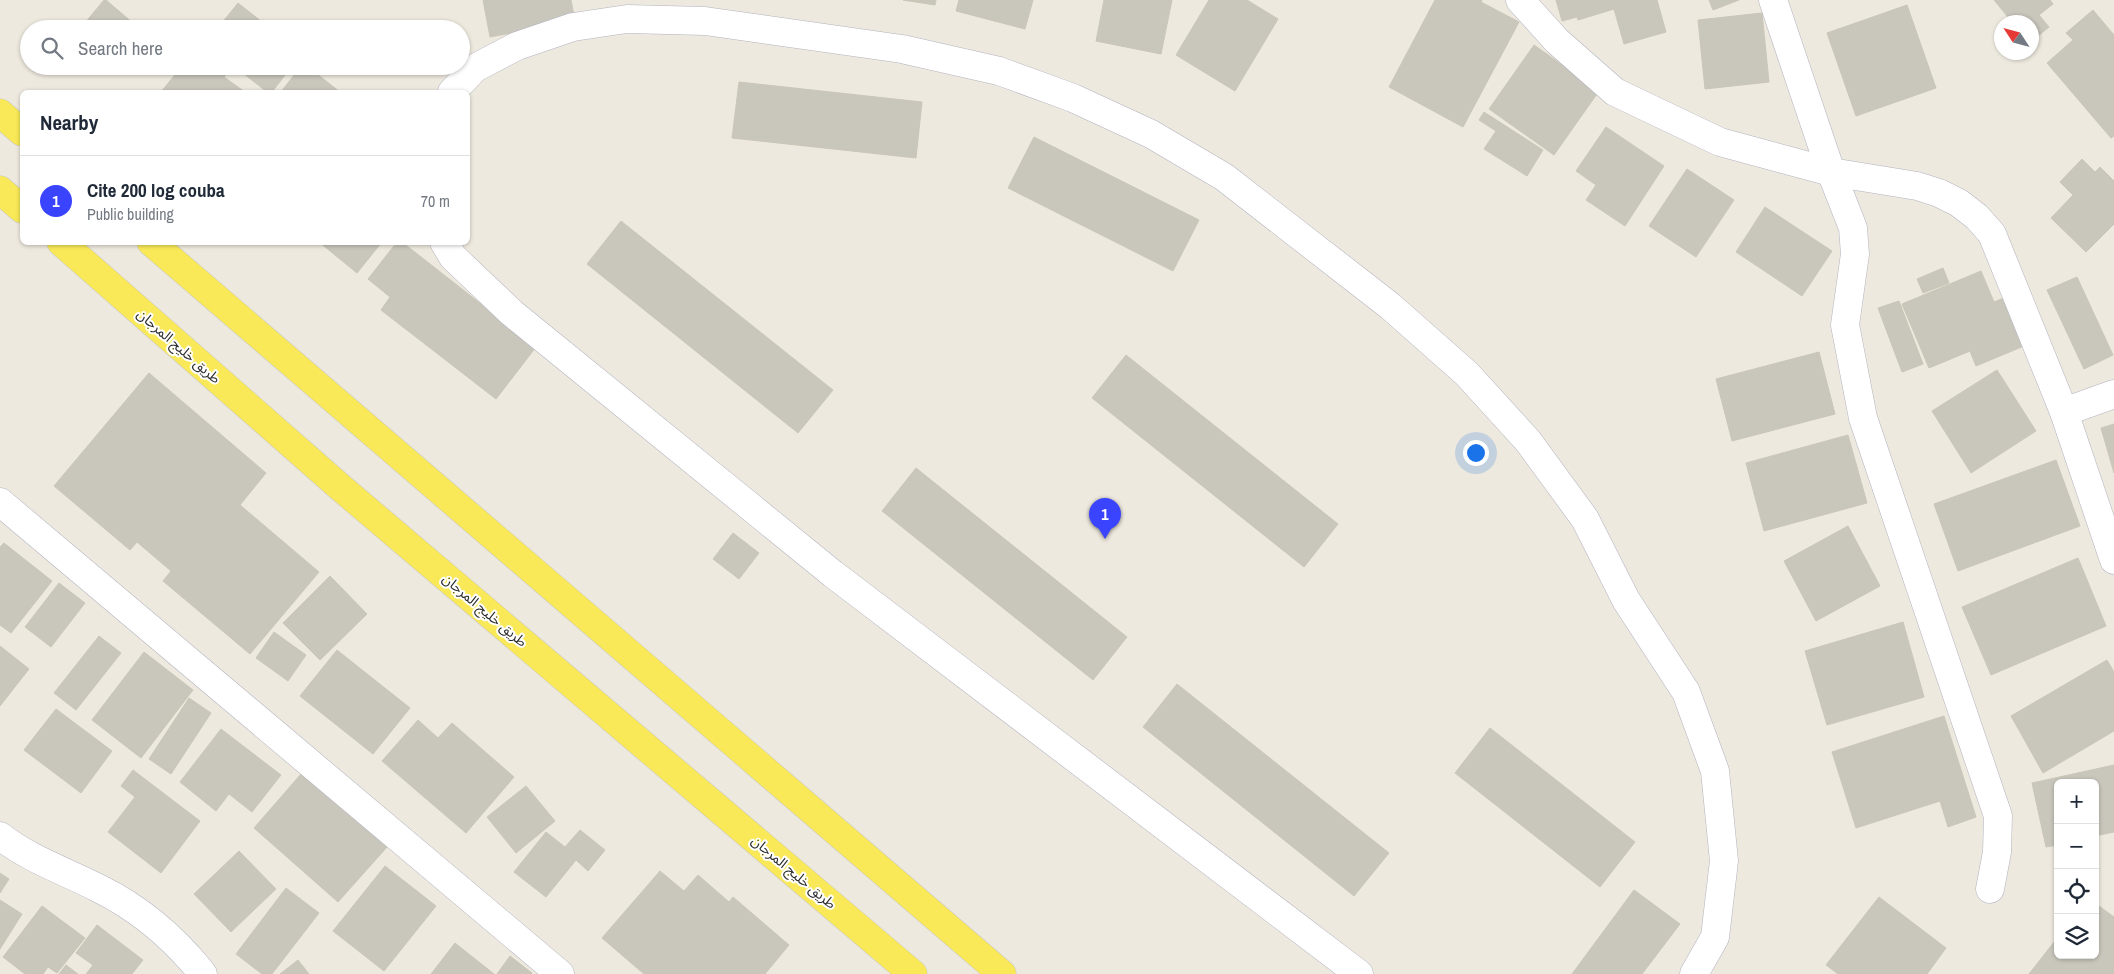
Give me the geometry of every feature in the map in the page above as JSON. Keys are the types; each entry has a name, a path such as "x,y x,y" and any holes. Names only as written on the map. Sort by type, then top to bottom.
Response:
{"main road":[{"path":"0,113 20,130"},
{"path":"0,190 20,207"},
{"name":"طريق خليج المرجان","path":"63,245 340,487 913,974"},
{"path":"154,245 1002,974"}],"street":[{"path":"1520,0 1557,41 1616,92 1720,142 1831,172 1917,186 1939,193 1959,203 1977,217 1992,234 2064,412 2114,560"},
{"path":"1773,0 1831,172 1853,228 1855,254 1845,325 1863,418 1998,816 1998,852 1990,888"},
{"path":"470,73 475,68 517,46 573,28 628,19 705,21 902,49 999,71 1073,98 1151,134 1224,177 1390,306 1467,374 1528,441 1585,519 1626,600 1686,692 1715,771 1724,861 1715,937 1694,974"},
{"path":"454,90 468,75"},
{"path":"446,245 453,257 512,313 833,574 1359,974"},
{"path":"2064,412 2114,394"},
{"path":"0,502 560,974"},
{"path":"0,836 30,855 100,889 134,909 164,932 203,974"}],"building":[{"path":"106,0 129,20 87,20"},
{"path":"483,0 571,0 575,21 490,37"},
{"path":"903,0 936,0 935,5"},
{"path":"959,0 1033,0 1025,29 956,11"},
{"path":"1104,0 1172,0 1161,54 1096,41"},
{"path":"1209,0 1247,0 1278,19 1235,91 1176,55"},
{"path":"1435,0 1482,0 1481,2 1519,22 1463,127 1389,87"},
{"path":"1556,0 1657,0 1666,32 1624,44 1614,9 1578,20 1577,17 1562,21"},
{"path":"1709,0 1739,0 1713,10"},
{"path":"1994,0 2050,0 2053,4 2039,15 2006,15"},
{"path":"238,3 260,20 224,20"},
{"path":"1907,5 1936,88 1856,116 1827,33"},
{"path":"2093,10 2114,35 2114,136 2111,138 2047,63 2073,40 2066,33"},
{"path":"1762,13 1769,82 1705,89 1698,20"},
{"path":"2039,15 2049,27 2039,35"},
{"path":"1534,45 1599,91 1554,155 1489,109"},
{"path":"175,75 225,75 224,77 242,90 163,90"},
{"path":"245,75 285,75 274,90 264,90"},
{"path":"294,75 318,75 337,90 283,90"},
{"path":"739,82 922,102 916,158 732,138"},
{"path":"1484,112 1543,150 1527,176 1484,149 1496,131 1479,120"},
{"path":"1606,127 1664,166 1625,226 1586,200 1596,185 1576,171"},
{"path":"1034,137 1199,220 1173,271 1008,188"},
{"path":"2082,159 2095,172 2073,195 2060,182"},
{"path":"2100,167 2114,181 2114,224 2086,252 2051,218"},
{"path":"1687,169 1734,200 1696,257 1649,226"},
{"path":"1765,207 1832,251 1802,296 1736,252"},
{"path":"621,221 833,390 798,433 587,264"},
{"path":"323,245 380,245 357,273"},
{"path":"395,245 406,245 536,347 496,399 381,310 390,297 368,279"},
{"path":"1943,268 1949,283 1923,293 1917,279"},
{"path":"1981,271 1994,302 2011,295 2031,343 1976,366 1970,351 1929,368 1902,304"},
{"path":"2077,277 2113,355 2084,369 2047,290"},
{"path":"1899,301 1923,364 1902,372 1878,308"},
{"path":"1819,352 1835,414 1732,441 1716,379"},
{"path":"1126,355 1338,524 1304,567 1092,398"},
{"path":"1997,370 2036,431 1971,473 1932,411"},
{"path":"149,373 266,473 240,505 319,572 250,654 163,581 171,571 137,542 130,550 54,486"},
{"path":"2114,424 2114,473 2101,428"},
{"path":"1848,435 1867,503 1764,531 1746,463"},
{"path":"2056,460 2080,526 1958,571 1934,504"},
{"path":"916,468 1127,637 1093,680 882,511"},
{"path":"1848,526 1880,586 1816,621 1784,561"},
{"path":"733,533 759,553 739,579 713,559"},
{"path":"4,543 52,581 11,633 0,625 0,547"},
{"path":"2078,558 2106,626 1991,675 1962,607"},
{"path":"330,576 367,614 320,660 283,623"},
{"path":"59,583 85,603 51,647 25,627"},
{"path":"1903,622 1924,697 1827,725 1805,651"},
{"path":"274,632 306,655 288,681 256,658"},
{"path":"99,636 121,653 76,710 54,693"},
{"path":"0,646 29,669 0,706"},
{"path":"337,650 410,708 373,754 300,696"},
{"path":"144,652 193,690 141,758 92,720"},
{"path":"2107,660 2114,672 2114,731 2043,773 2011,716"},
{"path":"1177,684 1389,853 1354,896 1143,727"},
{"path":"189,698 211,713 171,774 149,759"},
{"path":"56,709 112,751 81,793 24,750"},
{"path":"1944,716 1976,817 1948,827 1940,801 1856,828 1832,752"},
{"path":"418,720 438,738 452,723 514,777 466,833 382,761"},
{"path":"1490,728 1635,842 1600,887 1455,773"},
{"path":"221,729 281,775 252,812 229,794 216,811 180,782"},
{"path":"2114,765 2114,832 2099,835 2099,779 2054,779 2054,846 2046,847 2032,783"},
{"path":"308,766 340,805 387,847 338,902 254,828"},
{"path":"133,770 200,821 161,873 108,832 135,797 121,786"},
{"path":"526,786 555,821 516,853 487,817"},
{"path":"580,830 605,850 588,871 576,860 546,897 514,872 546,832 565,847"},
{"path":"239,851 276,889 231,932 194,894"},
{"path":"385,866 436,906 384,971 333,931"},
{"path":"660,871 684,891 698,875 729,902 733,897 789,945 765,974 644,974 602,938"},
{"path":"0,873 9,879 0,893"},
{"path":"286,888 319,913 272,974 262,974 236,954"},
{"path":"1634,890 1680,924 1642,974 1572,974"},
{"path":"1879,897 1946,948 1927,974 1838,974 1826,965"},
{"path":"0,900 22,914 0,949"},
{"path":"42,906 85,938 57,973 48,967 43,974 25,974 3,957"},
{"path":"2099,906 2114,917 2114,974 2029,974 2054,942 2054,959 2099,959"},
{"path":"97,925 143,960 132,974 86,974 93,965 76,953"},
{"path":"455,943 494,974 431,974"},
{"path":"510,956 532,973 497,974"},
{"path":"298,960 309,974 280,974"},
{"path":"66,965 78,974 59,974"}],"place":[{"name":"Cite 200 log couba","path":"1105,539"}]}
